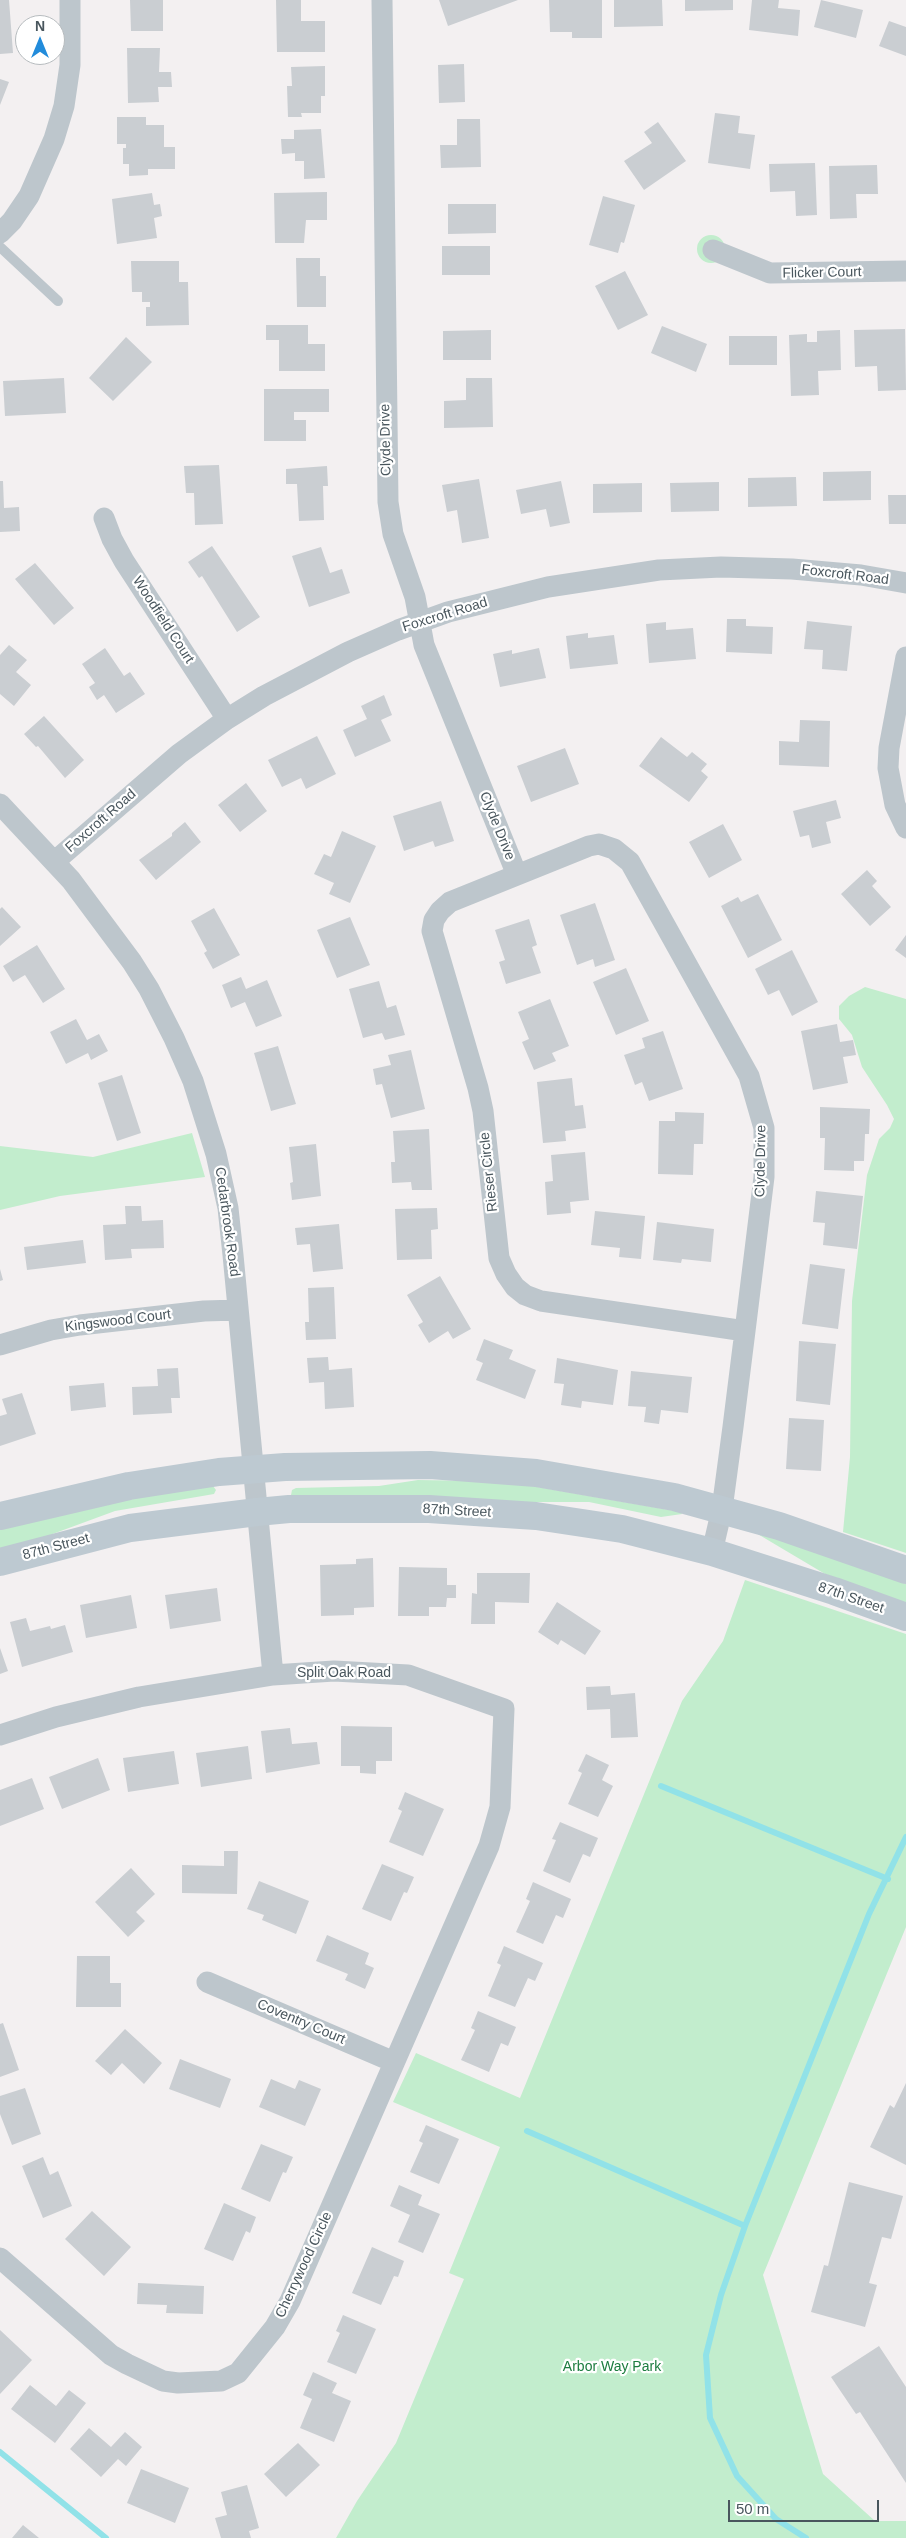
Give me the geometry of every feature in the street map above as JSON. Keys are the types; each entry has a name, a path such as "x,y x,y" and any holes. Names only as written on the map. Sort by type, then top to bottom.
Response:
{"street":[{"path":"0,233 12,221 29,196 54,139 64,106 70,65 70,0"},
{"name":"Clyde Drive","path":"382,0 388,502 393,534 415,597 424,645 518,875 589,846 599,844 608,846 624,855 745,1067 756,1092 764,1128 764,1178 746,1331 722,1509 712,1552"},
{"name":"Flicker Court","path":"713,250 770,273 906,271"},
{"name":"Woodfield Court","path":"104,518 124,561 227,719"},
{"name":"Foxcroft Road","path":"54,862 179,754 227,719 305,674 348,652 448,612 548,588 659,570 721,567 792,569 862,575 906,583"},
{"path":"906,656 888,762 890,786 895,805 906,828"},
{"name":"Cedarbrook Road","path":"0,804 71,880 132,962 174,1038 193,1081 216,1154 228,1208 273,1675"},
{"name":"Rieser Circle","path":"518,875 450,902 434,920 432,931 480,1096 499,1258 506,1274 525,1295 541,1302 746,1331"},
{"name":"Kingswood Court","path":"0,1346 51,1330 80,1325 204,1311 238,1310"},
{"path":"0,1516 129,1486 253,1468 430,1465 536,1474 618,1486 722,1509 906,1570"},
{"name":"87th Street","path":"0,1562 130,1528 257,1512 290,1509 429,1509 536,1516 622,1529 712,1552 834,1591 906,1617"},
{"name":"Split Oak Road","path":"0,1735 56,1717 138,1697 273,1675 334,1670 397,1673 504,1709 498,1818 470,1888"},
{"name":"Cherrywood Circle","path":"0,2258 111,2355 127,2364 163,2381 178,2383 221,2381 238,2373 275,2327 290,2301 470,1888"},
{"name":"Coventry Court","path":"207,1982 394,2062"}],"lane":[{"path":"0,247 58,301"}],"green space":[{"path":"711,235 721,239 725,249 721,259 711,263 701,259 697,249 701,239"},
{"path":"865,987 906,999 906,1553 843,1532 850,1457 852,1301 867,1175 879,1139 890,1128 894,1119 862,1067 852,1035 839,1019 839,1006 849,996"},
{"path":"192,1133 205,1177 60,1196 0,1210 0,1146 93,1157"},
{"path":"418,1480 482,1481 532,1486 681,1512 682,1514 661,1517 589,1502 499,1502 387,1495 291,1495 292,1490 296,1488 379,1486"},
{"path":"213,1486 216,1490 214,1494 115,1511 39,1539 0,1550 0,1529 122,1500"},
{"path":"756,1533 783,1539 906,1584 906,1604 825,1574"},
{"name":"Arbor Way Park","path":"745,1580 906,1634 906,1927 763,2275 823,2474 875,2521 906,2521 906,2538 336,2538 357,2501 396,2443 464,2279 449,2273 500,2147 393,2102 416,2053 520,2098 682,1701 723,1641"}],"building":[{"path":"0,0 9,0 13,53 0,54"},
{"path":"130,0 163,0 163,31 131,31"},
{"path":"276,0 301,0 301,21 325,21 325,52 277,52"},
{"path":"439,0 518,0 448,26"},
{"path":"549,0 602,0 602,38 572,38 572,32 550,32"},
{"path":"614,0 662,0 663,26 614,27"},
{"path":"685,0 733,0 733,10 685,11"},
{"path":"752,0 779,0 778,8 800,10 798,36 749,30"},
{"path":"821,0 863,10 856,38 814,27"},
{"path":"889,21 906,27 906,56 879,46"},
{"path":"127,48 160,48 159,72 171,72 172,87 158,87 159,102 128,103"},
{"path":"464,64 465,102 439,103 438,65"},
{"path":"325,66 325,96 321,96 321,113 301,113 302,117 288,117 287,86 292,86 291,67"},
{"path":"0,79 9,82 0,105"},
{"path":"715,113 740,116 738,133 755,135 750,169 708,163"},
{"path":"117,117 146,117 146,125 164,125 164,147 175,147 175,169 148,169 148,175 129,176 129,164 123,164 123,148 126,148 126,144 117,144"},
{"path":"457,119 480,119 481,167 441,168 440,145 457,145"},
{"path":"658,122 686,161 644,190 624,161 652,143 644,132"},
{"path":"321,129 325,178 304,179 304,161 295,161 295,153 282,154 281,139 294,139 294,130"},
{"path":"815,163 817,215 796,216 795,191 770,192 769,164"},
{"path":"877,165 878,194 856,194 857,218 830,219 829,166"},
{"path":"327,192 327,220 306,220 304,243 275,243 274,193"},
{"path":"152,193 154,205 160,204 162,216 154,218 157,238 117,244 112,199"},
{"path":"603,196 635,205 624,243 621,242 618,253 589,245"},
{"path":"448,204 496,204 496,233 448,234"},
{"path":"442,246 490,246 490,275 442,275"},
{"path":"296,258 320,258 320,276 326,276 326,307 297,307"},
{"path":"131,261 179,261 179,282 188,282 189,325 146,326 146,307 150,307 150,302 142,302 142,292 132,292"},
{"path":"625,271 648,315 618,330 595,286"},
{"path":"266,325 308,325 308,344 325,344 325,371 279,371 279,340 266,340"},
{"path":"662,326 707,344 696,372 651,353"},
{"path":"905,329 906,390 878,391 877,366 855,367 854,330"},
{"path":"491,330 491,360 443,360 443,331"},
{"path":"840,330 841,370 818,371 819,395 791,396 789,335 807,334 807,342 817,342 817,331"},
{"path":"729,336 777,336 777,365 729,365"},
{"path":"126,337 152,362 113,401 89,378"},
{"path":"64,378 66,413 5,416 3,381"},
{"path":"466,378 492,378 493,427 444,428 444,401 466,400"},
{"path":"264,389 329,389 329,412 294,412 294,420 306,420 306,441 264,441"},
{"path":"219,465 223,524 195,525 194,493 186,493 184,466"},
{"path":"327,466 328,486 323,486 324,520 299,521 297,484 286,484 286,469"},
{"path":"871,471 871,500 823,501 823,472"},
{"path":"796,477 797,506 748,507 748,478"},
{"path":"479,479 489,538 462,543 457,510 447,512 442,485"},
{"path":"0,481 3,481 4,508 19,507 20,531 0,532"},
{"path":"561,481 570,523 550,527 546,509 521,514 516,490"},
{"path":"719,482 719,511 671,512 670,483"},
{"path":"642,483 642,512 593,513 593,484"},
{"path":"888,495 906,495 906,524 889,524"},
{"path":"212,546 260,617 237,632 202,576 199,578 188,562"},
{"path":"321,547 330,573 342,569 350,593 309,607 292,556"},
{"path":"35,563 74,608 54,625 15,579"},
{"path":"727,619 746,619 746,626 773,627 772,654 726,652"},
{"path":"807,621 852,626 847,671 822,669 823,650 804,649"},
{"path":"666,622 666,630 693,628 696,659 649,663 646,624"},
{"path":"588,633 588,638 614,635 618,664 570,669 566,636"},
{"path":"9,645 27,660 16,672 31,685 14,706 0,694 0,655"},
{"path":"105,648 124,676 130,672 145,694 116,713 104,695 97,700 89,687 95,683 82,664"},
{"path":"539,648 546,678 500,687 493,654 512,650 512,654"},
{"path":"384,695 392,715 381,720 391,741 355,757 343,730 367,719 361,706"},
{"path":"44,716 84,760 65,778 38,746 36,747 24,734"},
{"path":"800,720 830,721 829,767 779,765 779,741 799,742"},
{"path":"317,736 336,774 306,789 301,778 282,787 268,760"},
{"path":"661,737 687,757 692,752 707,764 701,771 708,777 689,802 639,766"},
{"path":"565,748 579,784 531,802 517,766"},
{"path":"246,783 267,811 240,832 218,805"},
{"path":"836,800 841,818 826,822 831,843 812,848 809,835 800,837 793,811"},
{"path":"441,801 454,841 435,847 433,841 404,851 393,816"},
{"path":"185,822 201,842 156,880 139,860 172,836 172,833"},
{"path":"723,824 742,860 709,878 689,842"},
{"path":"342,831 376,846 350,903 329,894 334,883 314,874 324,854 331,857"},
{"path":"867,870 877,881 872,886 891,907 870,926 841,894"},
{"path":"758,894 782,940 748,958 721,906 738,897 741,902"},
{"path":"595,903 615,960 595,967 593,959 577,965 560,915"},
{"path":"2,907 21,927 0,946 0,909"},
{"path":"214,908 240,955 213,969 204,953 207,951 191,921"},
{"path":"350,917 370,965 337,978 317,930"},
{"path":"529,919 537,945 532,947 541,973 506,984 499,962 505,960 495,930"},
{"path":"906,935 906,958 895,950"},
{"path":"37,945 65,989 43,1003 25,975 13,982 3,966"},
{"path":"792,950 818,1002 792,1016 779,990 768,995 755,969"},
{"path":"626,968 649,1021 616,1035 593,982"},
{"path":"241,977 246,989 267,980 282,1016 256,1027 245,1002 231,1008 222,985"},
{"path":"379,981 387,1008 396,1005 405,1035 385,1040 382,1033 363,1038 349,989"},
{"path":"550,999 569,1046 552,1053 556,1061 534,1070 522,1042 529,1039 518,1012"},
{"path":"76,1019 87,1040 99,1034 108,1051 91,1060 88,1053 66,1064 50,1032"},
{"path":"837,1024 840,1042 853,1040 856,1055 843,1057 848,1083 813,1090 801,1031"},
{"path":"663,1031 683,1089 649,1101 642,1082 635,1085 624,1055 645,1048 642,1038"},
{"path":"278,1046 296,1104 271,1111 254,1053"},
{"path":"411,1050 425,1109 391,1118 382,1084 376,1085 373,1069 391,1065 388,1055"},
{"path":"122,1075 141,1133 117,1141 98,1083"},
{"path":"572,1078 575,1106 583,1105 586,1128 565,1131 566,1141 543,1143 537,1082"},
{"path":"820,1107 870,1109 869,1134 865,1134 864,1161 854,1161 854,1171 824,1170 825,1138 820,1138"},
{"path":"675,1112 704,1113 703,1144 694,1144 693,1175 658,1174 659,1121 675,1121"},
{"path":"429,1129 432,1190 412,1190 411,1182 392,1183 391,1162 395,1162 393,1131"},
{"path":"316,1144 321,1196 292,1200 290,1183 293,1182 289,1147"},
{"path":"585,1152 589,1200 570,1202 571,1213 547,1215 545,1182 553,1181 551,1155"},
{"path":"816,1191 863,1196 857,1249 823,1245 825,1223 813,1222"},
{"path":"125,1206 141,1206 142,1221 163,1220 164,1248 131,1249 132,1258 105,1260 103,1225 126,1224"},
{"path":"437,1208 438,1229 431,1230 432,1259 397,1260 395,1209"},
{"path":"595,1211 645,1216 641,1259 619,1257 620,1248 591,1245"},
{"path":"657,1222 714,1229 711,1262 682,1259 681,1263 653,1260"},
{"path":"339,1224 343,1269 313,1272 310,1244 297,1245 295,1228"},
{"path":"83,1240 86,1263 27,1270 24,1247"},
{"path":"810,1264 845,1269 838,1329 802,1324"},
{"path":"0,1269 3,1280 0,1281"},
{"path":"440,1276 471,1329 453,1339 448,1331 429,1343 418,1325 423,1322 407,1295"},
{"path":"334,1287 336,1339 306,1340 305,1322 309,1322 308,1288"},
{"path":"484,1339 513,1350 509,1359 536,1370 525,1399 476,1380 483,1363 476,1360"},
{"path":"799,1341 836,1344 830,1405 796,1401"},
{"path":"328,1357 329,1370 352,1368 354,1407 325,1409 324,1382 309,1383 307,1358"},
{"path":"557,1358 618,1370 613,1405 582,1401 581,1408 561,1405 564,1384 554,1383"},
{"path":"178,1368 180,1398 171,1398 172,1413 133,1415 132,1387 158,1386 157,1369"},
{"path":"631,1371 692,1377 688,1413 661,1410 659,1424 644,1422 646,1407 628,1406"},
{"path":"104,1383 106,1407 71,1411 69,1386"},
{"path":"22,1393 36,1434 0,1446 0,1416 7,1414 2,1399"},
{"path":"789,1418 824,1420 821,1471 786,1469"},
{"path":"373,1558 374,1607 354,1608 354,1615 321,1616 320,1565 356,1564 356,1559"},
{"path":"399,1567 447,1568 447,1585 456,1585 456,1598 447,1598 446,1607 429,1607 429,1616 398,1616"},
{"path":"477,1573 530,1573 529,1603 495,1602 495,1624 471,1624 472,1593 477,1594"},
{"path":"217,1588 221,1621 170,1629 165,1595"},
{"path":"131,1595 137,1628 86,1638 80,1605"},
{"path":"557,1602 601,1631 585,1655 561,1640 558,1645 538,1632"},
{"path":"26,1618 30,1631 50,1626 51,1629 65,1625 73,1652 22,1667 10,1622"},
{"path":"0,1648 8,1671 0,1674"},
{"path":"610,1686 611,1695 635,1693 638,1737 611,1738 610,1709 587,1710 586,1687"},
{"path":"341,1726 392,1727 392,1761 376,1761 376,1774 360,1773 360,1766 341,1766"},
{"path":"290,1728 292,1744 317,1742 320,1764 266,1773 261,1731"},
{"path":"248,1746 252,1779 201,1787 196,1753"},
{"path":"174,1751 179,1784 128,1792 123,1758"},
{"path":"586,1754 609,1765 602,1780 613,1786 598,1817 568,1804 582,1773 578,1771"},
{"path":"98,1758 110,1790 62,1809 49,1777"},
{"path":"32,1778 44,1809 0,1826 0,1790"},
{"path":"405,1792 444,1809 423,1856 389,1842 402,1811 398,1809"},
{"path":"560,1822 598,1838 590,1857 583,1854 570,1883 543,1871 556,1840 552,1839"},
{"path":"224,1851 238,1851 237,1894 182,1893 182,1865 224,1866"},
{"path":"382,1864 414,1877 407,1893 404,1892 391,1921 362,1909"},
{"path":"131,1868 155,1894 136,1912 145,1921 128,1937 95,1902"},
{"path":"259,1881 309,1901 296,1934 262,1920 264,1915 247,1909"},
{"path":"533,1882 571,1899 563,1918 556,1915 543,1944 516,1932 530,1901 526,1899"},
{"path":"327,1935 369,1953 365,1964 374,1968 365,1989 345,1980 348,1974 316,1961"},
{"path":"504,1946 543,1963 535,1981 528,1978 515,2007 488,1996 501,1965 497,1963"},
{"path":"77,1956 110,1956 110,1983 121,1983 121,2007 76,2007"},
{"path":"478,2011 516,2027 508,2046 501,2043 489,2072 461,2060 475,2030 471,2028"},
{"path":"3,2023 19,2070 0,2077 0,2024"},
{"path":"125,2029 162,2063 144,2084 122,2063 111,2075 95,2061"},
{"path":"180,2059 231,2079 220,2108 169,2089"},
{"path":"271,2079 295,2089 299,2080 321,2089 305,2126 259,2107"},
{"path":"906,2083 906,2165 870,2147 890,2105 894,2108"},
{"path":"25,2088 41,2134 12,2145 0,2114 0,2096"},
{"path":"426,2125 459,2139 439,2184 410,2172 423,2143 419,2141"},
{"path":"261,2144 293,2157 286,2173 283,2172 270,2202 241,2189"},
{"path":"43,2157 50,2175 58,2171 72,2206 43,2218 22,2166"},
{"path":"849,2182 903,2196 891,2239 882,2237 869,2283 877,2285 865,2327 811,2312 824,2265 828,2266"},
{"path":"399,2185 422,2195 418,2205 440,2214 423,2253 398,2242 410,2215 390,2206"},
{"path":"224,2203 256,2217 250,2233 246,2231 233,2261 204,2249"},
{"path":"92,2211 131,2247 104,2276 65,2239"},
{"path":"372,2247 404,2261 398,2277 394,2276 381,2305 352,2293"},
{"path":"138,2283 204,2286 203,2314 166,2313 167,2305 137,2304"},
{"path":"343,2315 376,2329 356,2374 327,2362 340,2333 336,2331"},
{"path":"0,2330 32,2360 0,2394"},
{"path":"879,2346 906,2387 906,2483 860,2412 856,2414 831,2377"},
{"path":"313,2372 337,2383 332,2393 351,2401 334,2442 300,2428 312,2399 303,2395"},
{"path":"30,2385 56,2406 69,2390 86,2403 55,2443 11,2409"},
{"path":"89,2428 111,2447 125,2432 142,2447 126,2466 118,2459 101,2477 70,2449"},
{"path":"298,2443 320,2465 286,2497 264,2474"},
{"path":"141,2469 189,2488 175,2523 127,2503"},
{"path":"247,2485 259,2528 249,2531 251,2538 221,2538 215,2518 227,2515 221,2492"},
{"path":"23,2525 39,2538 12,2538"}],"waterway":[{"path":"661,1786 888,1879"},
{"path":"806,2538 776,2519 737,2476 710,2418 706,2355 721,2295 745,2226 869,1914 906,1837"},
{"path":"527,2131 745,2226"},
{"path":"0,2452 106,2538"}]}
